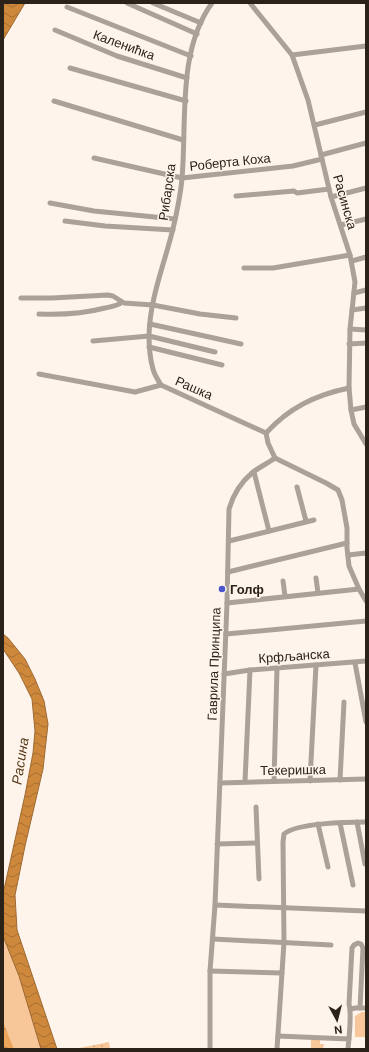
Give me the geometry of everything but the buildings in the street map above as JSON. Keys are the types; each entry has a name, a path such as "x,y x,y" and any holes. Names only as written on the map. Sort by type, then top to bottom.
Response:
{"street":[{"path":"127,3 197,34"},
{"path":"153,3 201,23"},
{"name":"Расинска","path":"250,3 292,55 308,100 331,197 352,261 355,282 349,344 349,388 354,424 366,444"},
{"name":"Рибарска","path":"161,385 153,369 149,336 150,324 153,305 173,230 182,178 187,78 191,56 201,23 210,4"},
{"path":"67,7 191,56"},
{"name":"Каленићка","path":"54,30 117,56 187,78"},
{"path":"292,55 366,46"},
{"path":"70,68 186,101"},
{"path":"54,101 183,140"},
{"path":"315,125 366,112"},
{"name":"Роберта Коха","path":"94,158 182,178 293,166 366,143"},
{"path":"331,197 366,188"},
{"path":"236,196 294,191 297,193 329,189"},
{"path":"50,203 101,212 175,219"},
{"path":"341,225 366,219"},
{"path":"65,221 105,226 173,230"},
{"path":"244,268 273,268 350,255"},
{"path":"352,261 366,257"},
{"path":"354,292 366,290"},
{"path":"21,298 108,295 122,302 153,305 200,314 236,318"},
{"path":"39,314 80,314 111,307 121,304 122,302"},
{"path":"352,310 366,308"},
{"path":"150,324 241,344"},
{"path":"350,329 366,330"},
{"path":"93,341 149,336 215,352"},
{"path":"349,344 366,343"},
{"path":"150,347 222,365"},
{"name":"Рашка","path":"39,374 135,392 161,385 266,433"},
{"path":"349,388 317,396 278,420 266,433 268,443 275,458 338,490 347,528 349,566 362,590 366,601"},
{"path":"351,410 366,407"},
{"name":"Гаврила Принципа","path":"210,1049 210,971 215,905 226,634 229,509 232,499 240,486 254,472 275,458"},
{"path":"254,472 269,531"},
{"path":"297,487 306,521"},
{"path":"229,541 314,520"},
{"path":"228,572 347,543"},
{"path":"348,555 366,553"},
{"path":"316,578 318,593"},
{"path":"283,581 285,596"},
{"path":"227,604 285,596 362,590"},
{"path":"226,634 366,621"},
{"name":"Крфљанска","path":"224,674 250,670 366,661"},
{"path":"355,663 366,722"},
{"path":"310,781 316,665"},
{"path":"274,781 277,668"},
{"path":"245,782 250,670"},
{"path":"340,780 344,702"},
{"name":"Текеришка","path":"220,783 366,779"},
{"path":"256,807 259,879"},
{"path":"357,822 365,864"},
{"path":"277,1049 284,942 284,834 291,830 318,824 366,822"},
{"path":"340,823 353,885"},
{"path":"318,824 328,867"},
{"path":"217,844 257,843"},
{"path":"215,905 366,911"},
{"path":"213,938 331,945"},
{"path":"348,1049 351,1010 349,1004 352,948 358,943 361,944 363,948 363,1008 351,1010"},
{"path":"210,971 282,973"},
{"path":"278,1036 348,1039"}],"shaded area":[{"path":"3,932 19,976 41,1049 14,1049 3,1021"},
{"path":"362,1012 366,1012 366,1037 355,1037 355,1016"},
{"path":"311,1040 320,1040 320,1044 324,1044 323,1049 311,1049"},
{"path":"109,1042 110,1049 75,1049"}],"green space":[{"path":"3,1021 14,1049 3,1049"}],"water":[{"path":"6,3 25,3 3,40 3,7"},
{"path":"3,634 25,659 35,679 44,701 48,724 43,769 15,895 17,930 57,1049 41,1049 19,976 3,936 3,894 25,795 33,753 35,731 32,699 19,673 3,649"}],"place":[{"name":"Голф","path":"222,589"}],"water label":[{"name":"Расина","path":"20,761"}]}
